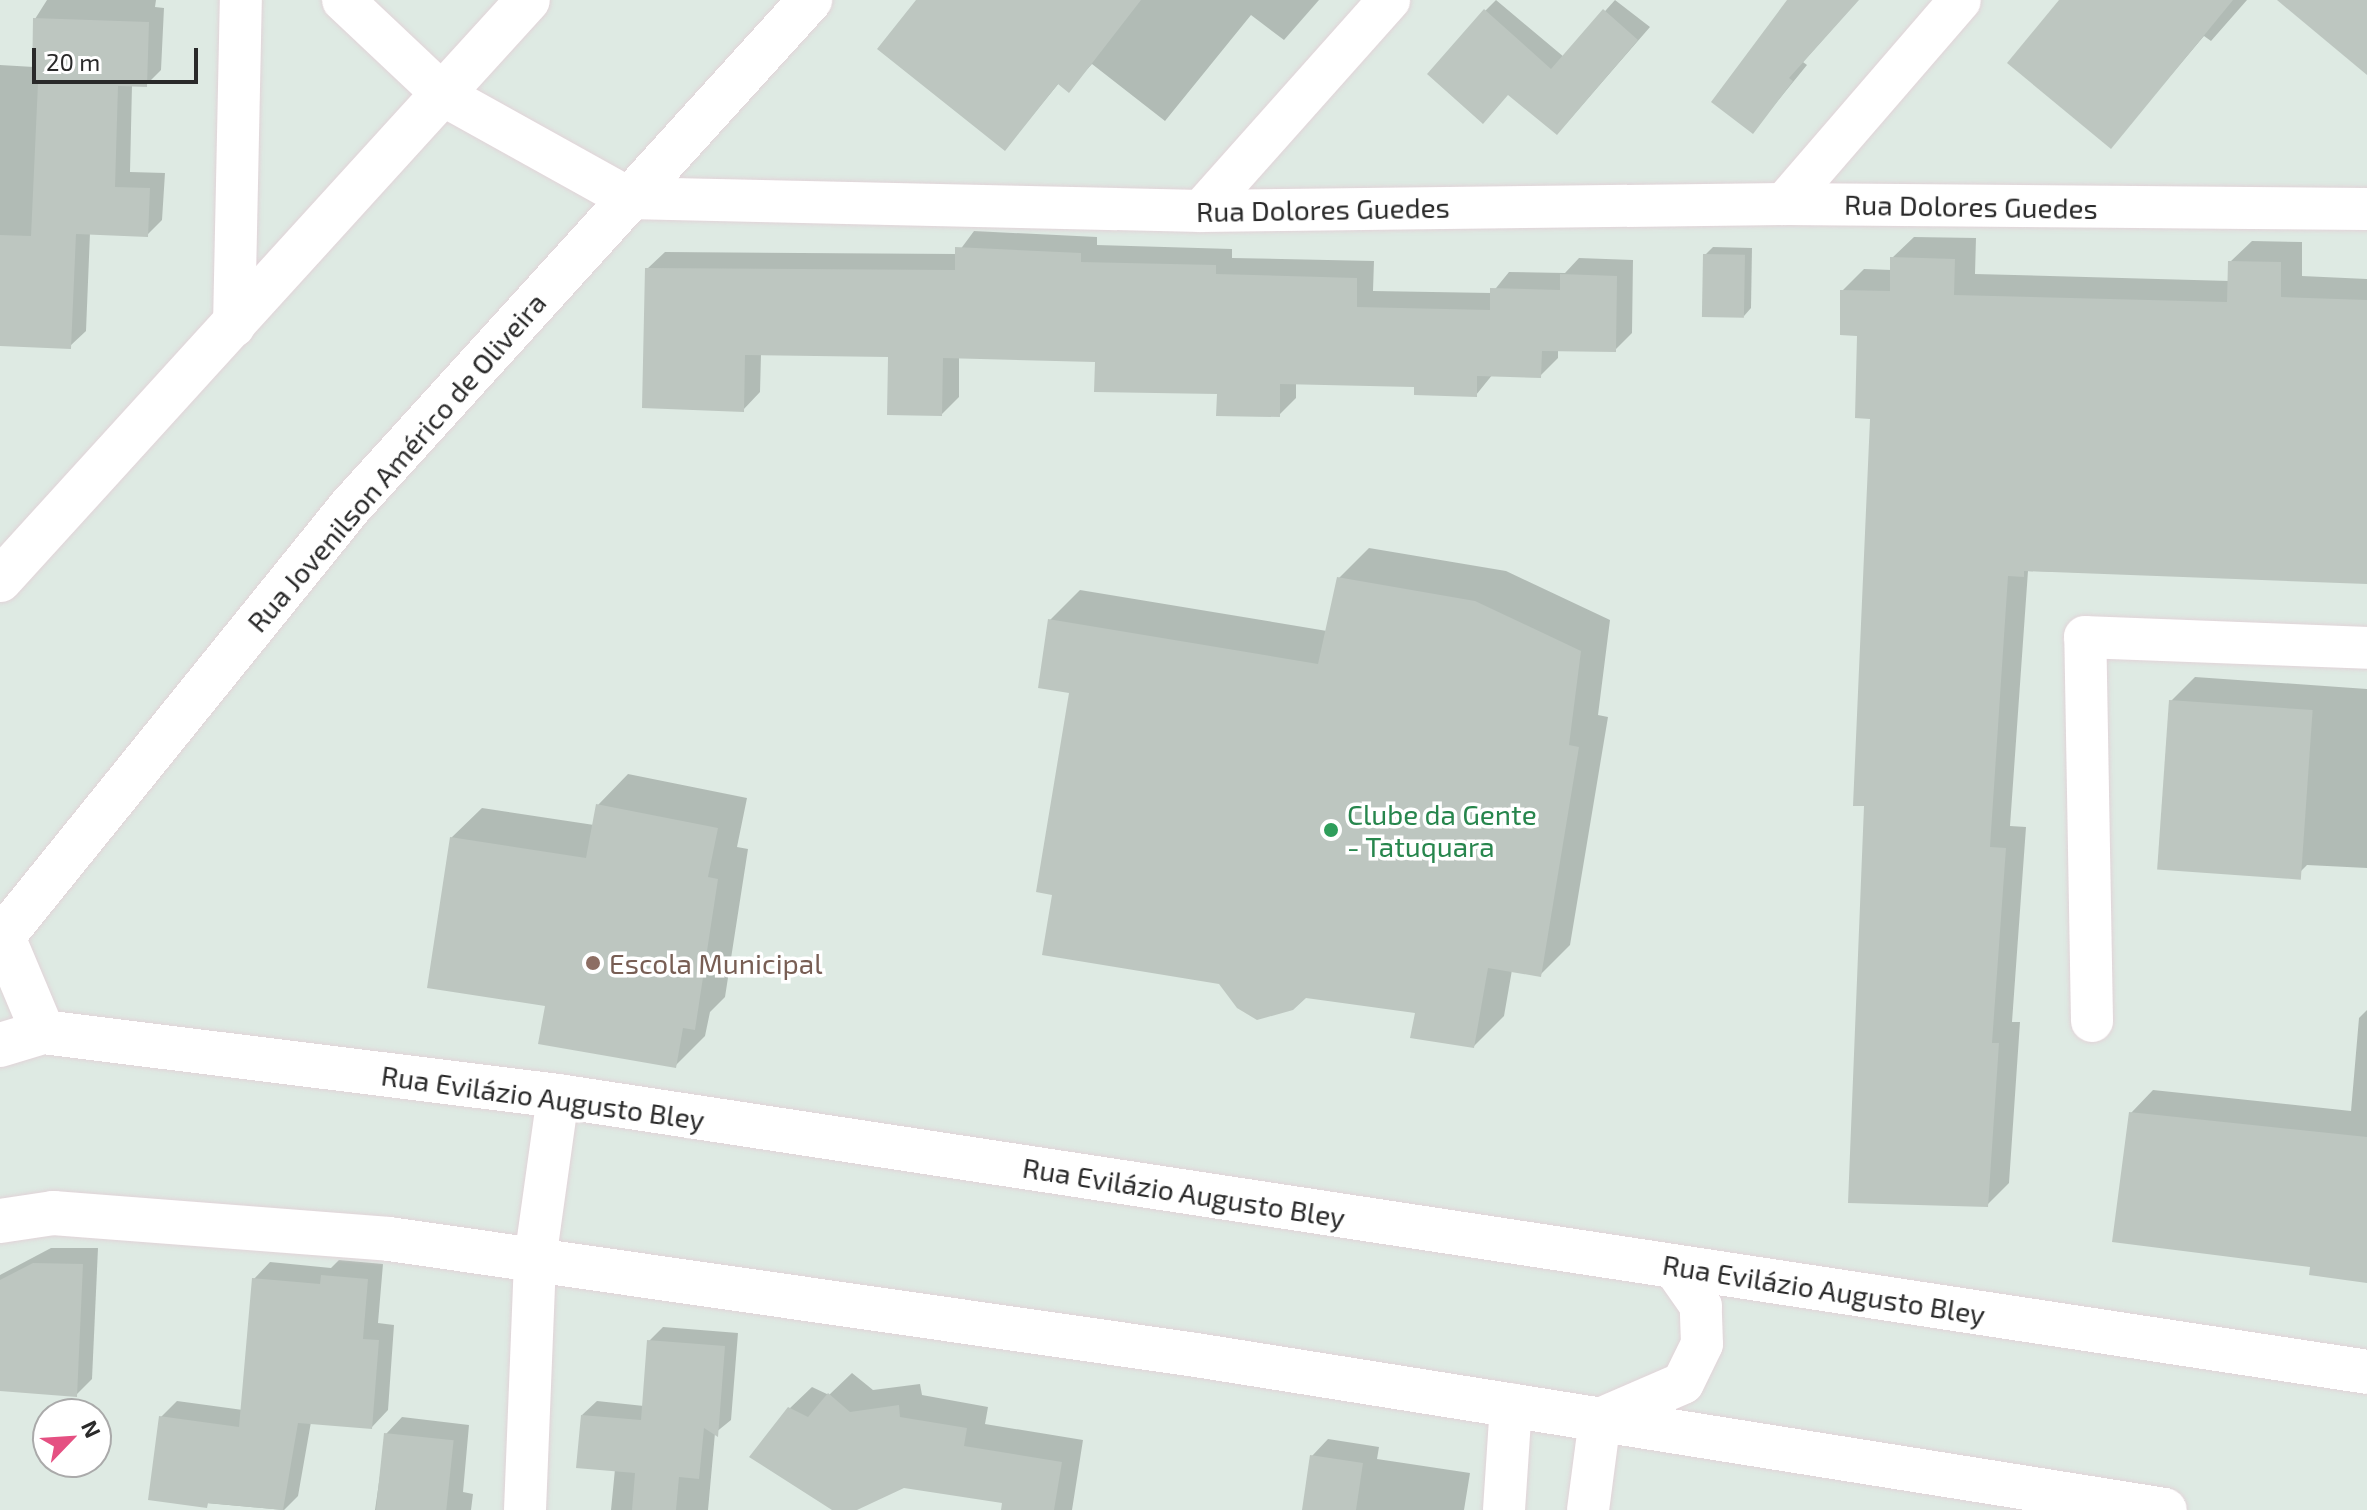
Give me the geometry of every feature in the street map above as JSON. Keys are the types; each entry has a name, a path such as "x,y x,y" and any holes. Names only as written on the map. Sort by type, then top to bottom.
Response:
{"street":[{"path":"234,326 241,0"},
{"name":"Rua Dolores Guedes","path":"343,0 445,96 628,198 1201,211 1784,204 2367,209"},
{"path":"0,580 445,96 528,0"},
{"name":"Rua Jovenilson Américo de Oliveira","path":"1,939 350,507 810,0"},
{"path":"1201,211 1389,0"},
{"path":"1784,204 1960,0"},
{"path":"2092,1021 2085,637 2367,648"},
{"path":"1,939 43,1032"},
{"name":"Rua Evilázio Augusto Bley","path":"0,1045 43,1032 558,1096 2367,1372"},
{"path":"525,1510 535,1260 558,1096"},
{"path":"0,1221 53,1213 389,1239 1511,1404 2165,1510"},
{"path":"1600,1419 1683,1383 1690,1370 1702,1344 1701,1306 1673,1266"},
{"path":"1504,1510 1511,1404"},
{"path":"1588,1510 1600,1419"}],"building":[{"path":"916,0 1141,0 1069,93 1058,84 1005,151 877,49"},
{"path":"1787,0 1859,0 1789,78 1793,81 1753,134 1711,102"},
{"path":"2059,0 2233,0 2111,149 2007,63"},
{"path":"2277,0 2367,0 2367,75"},
{"path":"1484,9 1551,69 1603,9 1638,40 1557,135 1508,95 1483,124 1427,74"},
{"path":"33,18 149,22 147,87 118,86 115,187 150,188 148,237 76,234 71,349 0,346 0,235 31,236 38,83 32,83"},
{"path":"955,247 1081,253 1081,262 1216,265 1216,274 1357,278 1357,307 1490,310 1490,288 1560,290 1560,274 1617,276 1616,352 1542,351 1541,378 1477,376 1477,397 1414,395 1414,387 1280,384 1280,417 1216,416 1217,394 1094,392 1095,362 943,358 942,416 887,415 888,357 745,355 744,412 642,408 645,268 955,270"},
{"path":"1703,254 1745,255 1744,318 1702,317"},
{"path":"1890,257 1955,259 1954,295 2227,302 2228,261 2281,262 2281,297 2367,300 2367,584 2024,571 2024,577 2008,576 1990,847 2006,848 1992,1043 1999,1043 1988,1207 1848,1203 1864,806 1853,806 1870,419 1855,418 1857,336 1840,335 1840,290 1890,291"},
{"path":"1337,577 1475,601 1581,651 1569,745 1579,747 1541,977 1488,968 1474,1048 1410,1038 1415,1013 1306,998 1293,1010 1257,1020 1237,1008 1219,984 1042,955 1052,895 1036,892 1069,693 1038,688 1048,619 1318,664"},
{"path":"2169,700 2313,710 2301,880 2157,870"},
{"path":"596,804 718,828 708,877 718,879 695,1030 683,1028 676,1068 538,1044 545,1006 427,988 450,837 586,858"},
{"path":"2129,1112 2367,1137 2367,1283 2309,1275 2310,1267 2112,1242"},
{"path":"33,1263 83,1264 77,1397 0,1391 0,1280"},
{"path":"321,1275 368,1279 363,1339 379,1340 372,1429 298,1423 283,1510 208,1503 207,1508 148,1500 159,1416 239,1427 252,1278 320,1284"},
{"path":"647,1340 725,1346 718,1437 704,1428 699,1479 679,1477 676,1510 632,1510 635,1473 576,1468 581,1415 641,1420"},
{"path":"828,1393 850,1412 899,1405 900,1417 967,1428 964,1446 1062,1462 1054,1510 1001,1510 1002,1503 904,1488 857,1510 832,1510 749,1457 788,1407 808,1417"},
{"path":"384,1433 454,1440 446,1510 376,1510"},
{"path":"1310,1455 1363,1463 1356,1510 1302,1510"}],"place":[{"name":"Clube da Gente - Tatuquara","path":"1331,830"},
{"name":"Escola Municipal","path":"593,963"}]}
